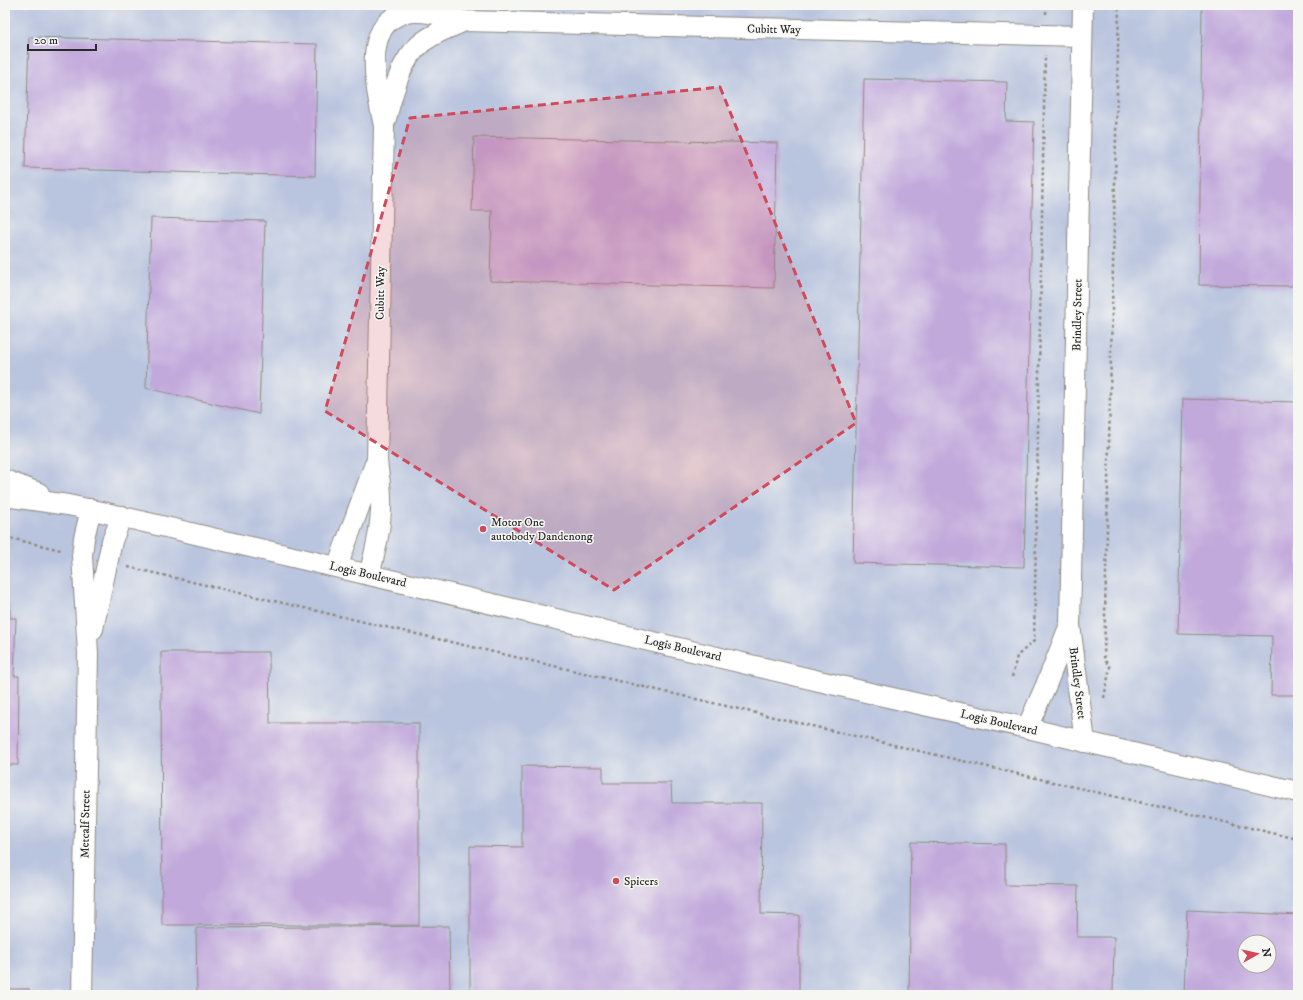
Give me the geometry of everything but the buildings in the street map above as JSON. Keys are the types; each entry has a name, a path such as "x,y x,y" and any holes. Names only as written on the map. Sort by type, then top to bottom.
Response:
{"street":[{"name":"Brindley Street","path":"1083,5 1070,625 1085,742"},
{"name":"Cubitt Way","path":"369,575 378,541 381,517 381,496 377,460 384,126 375,79 375,45 380,33 389,22 401,15 412,12 427,12 465,21 1082,36"},
{"name":"Cubitt Way","path":"384,126 400,70 410,55 430,36 465,21"},
{"name":"Cubitt Way","path":"337,567 377,460"},
{"name":"Logis Boulevard","path":"5,480 68,505"},
{"name":"Logis Boulevard","path":"5,496 68,505 122,516 870,693 1027,728 1298,792"},
{"name":"Metcalf Street","path":"82,995 88,653 82,556 84,538 91,509"},
{"name":"Metcalf Street","path":"88,653 112,541 122,516"},
{"name":"Brindley Street","path":"1027,728 1070,625"}],"path":[{"path":"1012,677 1017,656 1034,641 1046,79 1046,5"},
{"path":"1104,698 1110,667 1104,659 1119,5"},
{"path":"5,537 82,556"},
{"path":"108,562 1298,839"}],"highlighted area":[{"path":"720,87 856,423 614,590 325,411 410,118"}],"shaded area":[{"path":"5,5 1298,5 1298,995 5,995"}],"place":[{"name":"Motor One autobody Dandenong","path":"483,529"},
{"name":"Spicers","path":"616,881"}]}
